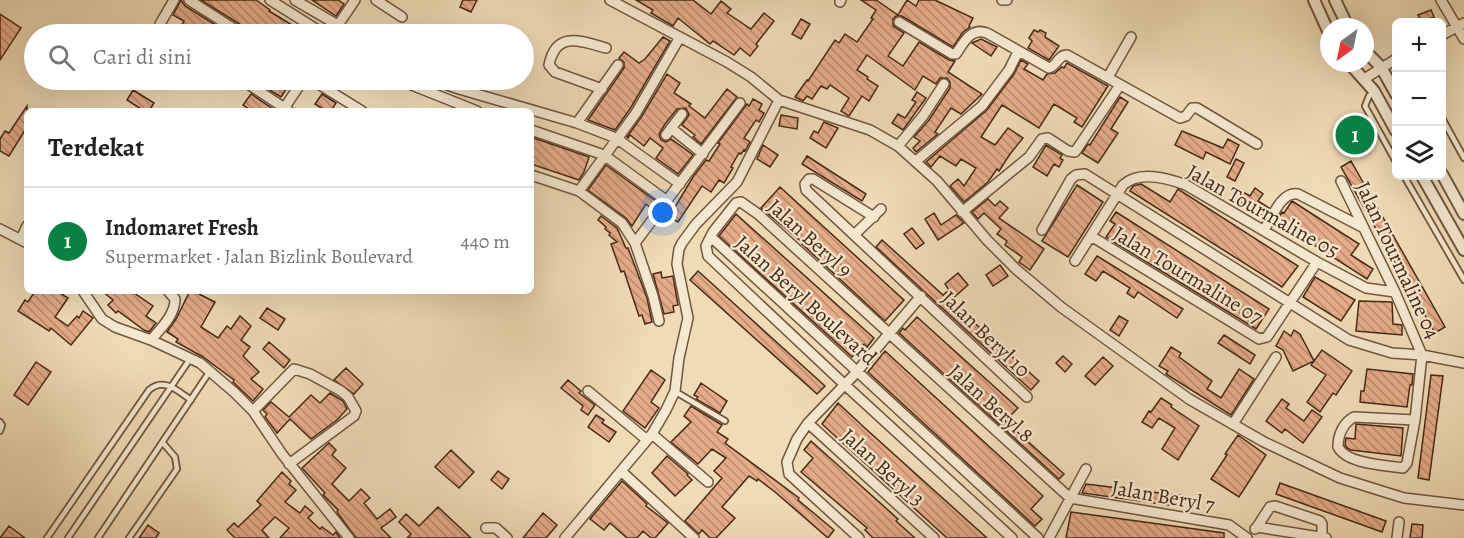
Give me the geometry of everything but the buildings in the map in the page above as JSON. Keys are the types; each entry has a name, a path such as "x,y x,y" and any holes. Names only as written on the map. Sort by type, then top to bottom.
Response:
{"street":[{"path":"160,24 174,0"},
{"path":"189,0 226,24"},
{"path":"270,0 308,24"},
{"path":"295,0 336,24"},
{"path":"340,24 355,0"},
{"path":"376,0 402,17"},
{"path":"610,0 743,72 779,100 870,130 898,146 937,181 987,240 1017,270 1061,307 1189,399 1264,442 1340,478 1404,498 1464,505"},
{"path":"1002,0 1007,0"},
{"path":"1314,0 1322,18"},
{"path":"1335,0 1344,18"},
{"path":"1441,0 1461,25 1464,39"},
{"path":"899,22 952,54 956,54 969,35 979,31 987,33 1051,68 1061,56 1067,55 1180,118 1186,116 1192,108 1197,108 1257,144"},
{"path":"1446,33 1461,25"},
{"path":"579,191 647,97 680,37"},
{"path":"1108,77 1131,37"},
{"path":"602,89 555,72 549,66 557,48 564,41 577,40 606,48"},
{"path":"916,161 982,106 1009,70 1018,51"},
{"path":"1374,60 1388,73"},
{"path":"577,123 618,65"},
{"path":"1357,72 1374,92 1393,126"},
{"path":"1364,79 1388,73"},
{"path":"898,146 923,116 944,84"},
{"path":"963,212 1029,157 1042,139 1048,138 1068,151 1075,152 1120,85"},
{"path":"256,90 282,108"},
{"path":"286,108 297,90"},
{"path":"328,90 357,108"},
{"path":"424,90 465,108"},
{"path":"453,102 459,90 523,108"},
{"path":"565,538 649,437 675,391 679,358 688,318 678,264 679,249 696,224 737,182 779,100"},
{"path":"635,243 740,103"},
{"path":"534,111 577,123 616,138 680,184"},
{"path":"682,114 668,131 703,154"},
{"path":"534,131 604,155 667,201"},
{"path":"1042,230 1071,179 1076,175 1084,174 1349,340 1392,353 1422,355 1464,363"},
{"path":"534,176 579,191 622,223 635,243 659,321"},
{"name":"Jalan Tourmaline 05","path":"1075,261 1128,180 1139,176 1175,181 1192,188 1317,262 1366,288 1395,292"},
{"name":"Jalan Beryl 9","path":"874,217 813,178 807,181 806,190 921,296"},
{"path":"1424,180 1464,250"},
{"path":"1446,180 1460,200 1464,214"},
{"name":"Jalan Tourmaline 04","path":"1341,181 1395,292 1422,355"},
{"path":"1264,230 1285,197 1292,193 1299,194 1364,228"},
{"name":"Jalan Beryl 9","path":"711,237 732,206 741,202 746,204 889,334"},
{"name":"Jalan Beryl 9","path":"854,235 881,209"},
{"path":"0,229 24,241"},
{"name":"Jalan Tourmaline 07","path":"1091,236 1259,339 1267,337 1290,302"},
{"name":"Jalan Beryl Boulevard","path":"1012,538 851,378 711,237 706,246 708,256 851,378 1038,538"},
{"path":"1290,302 1317,262"},
{"path":"85,294 102,319 115,327 152,340 190,358 210,371 252,411 289,464 349,538"},
{"path":"152,340 175,307 175,299 171,294"},
{"path":"860,538 801,486 789,474 786,466 797,439 808,423 851,378 921,296"},
{"name":"Jalan Beryl 10","path":"921,296 1027,397"},
{"name":"Jalan Beryl 8","path":"889,334 1070,498"},
{"path":"1415,420 1354,417 1339,435 1338,447 1343,454 1352,459 1402,468 1407,463 1415,420 1422,355"},
{"path":"1233,424 1276,357"},
{"path":"252,411 294,369 310,374 348,397 356,411 354,416 289,464"},
{"path":"588,392 708,482"},
{"name":"Jalan Beryl 3","path":"808,423 934,538"},
{"path":"1049,538 1086,469"},
{"path":"621,471 694,538"},
{"name":"Jalan Beryl 7","path":"1070,498 1229,525 1247,538"},
{"path":"1247,538 1270,507 1275,506 1320,521 1324,538 1257,527"},
{"path":"1397,538 1399,522"},
{"path":"486,528 496,528 507,538"}],"lane":[{"path":"1374,92 1369,96 1365,106 1392,155"},
{"path":"1446,125 1464,158"},
{"path":"1406,180 1464,280"},
{"path":"1427,215 1440,207"},
{"path":"68,538 190,358"},
{"path":"98,538 210,371"},
{"path":"47,538 149,390 163,384 172,386 190,400"},
{"path":"675,391 725,421"},
{"path":"129,538 177,469 175,457 163,443"}],"place":[{"name":"Indomaret Fresh","path":"1355,135"}]}
